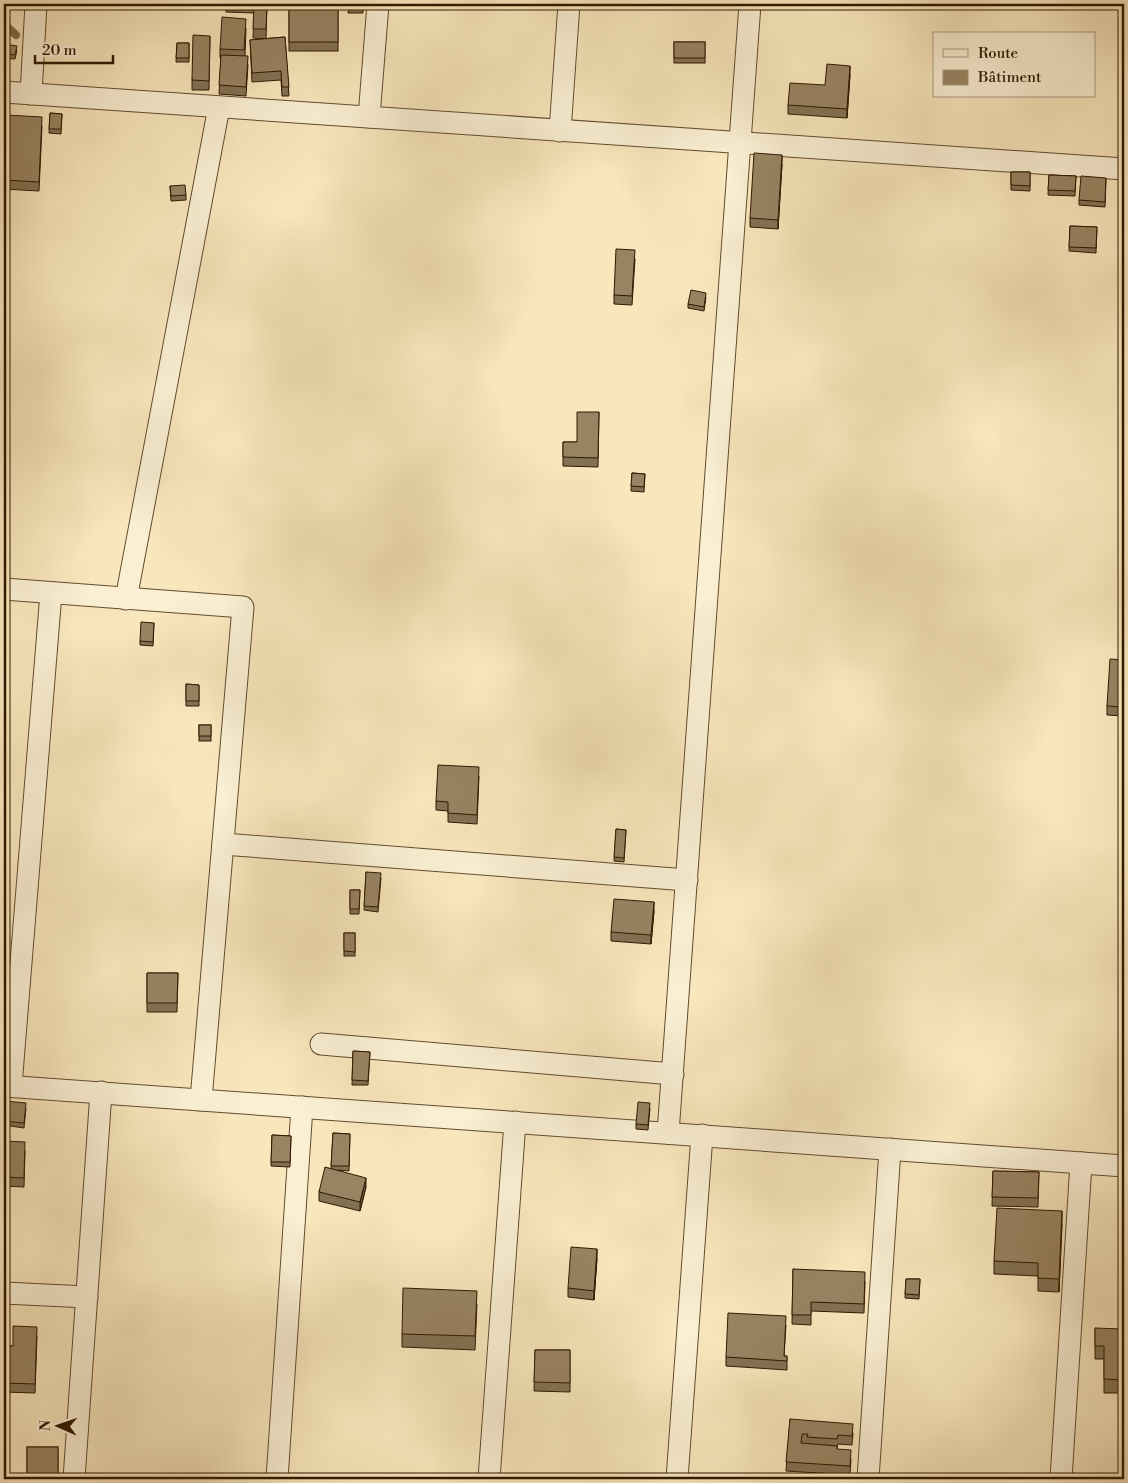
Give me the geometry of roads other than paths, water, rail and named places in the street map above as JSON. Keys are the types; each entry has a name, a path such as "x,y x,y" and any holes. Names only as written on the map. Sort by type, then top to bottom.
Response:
{"street":[{"path":"31,94 36,4"},
{"path":"369,117 378,4"},
{"path":"560,131 568,4"},
{"path":"668,1133 750,4"},
{"path":"4,92 1124,169"},
{"path":"126,599 219,107"},
{"path":"4,589 243,608 201,1100"},
{"path":"50,593 8,1086 1124,1166"},
{"path":"223,844 687,880"},
{"path":"321,1044 673,1074"},
{"path":"74,1479 100,1092"},
{"path":"277,1479 302,1107"},
{"path":"490,1479 515,1122"},
{"path":"676,1479 702,1135"},
{"path":"868,1479 890,1149"},
{"path":"1061,1479 1081,1163"},
{"path":"4,1293 86,1297"}],"waterway":[{"path":"4,24 16,35"}]}
